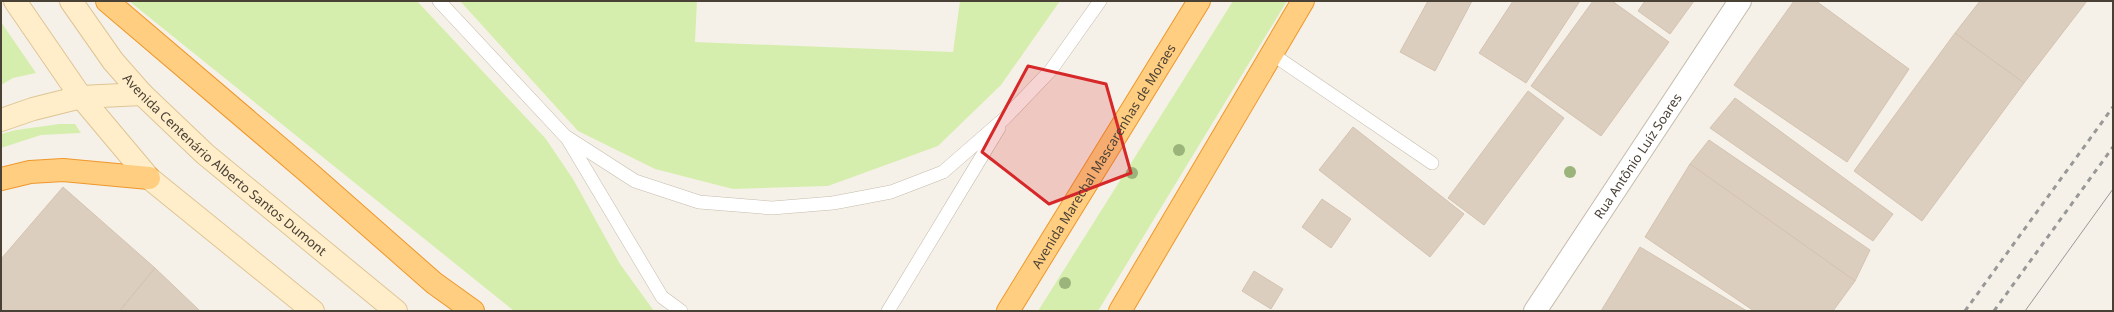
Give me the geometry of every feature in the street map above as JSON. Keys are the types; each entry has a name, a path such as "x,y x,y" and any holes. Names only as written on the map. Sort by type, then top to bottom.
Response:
{"highway":[{"path":"107,1 303,168 434,283 472,311"},
{"name":"Avenida Marechal Mascarenhas de Moraes","path":"1008,311 1199,1"},
{"path":"1120,311 1303,1"},
{"path":"1,179 30,172 63,170 149,178"}],"main road":[{"path":"15,1 81,96 149,178 313,311"},
{"name":"Avenida Centenário Alberto Santos Dumont","path":"71,1 113,61 142,94 205,154 396,311"},
{"path":"1,120 33,109 81,96 142,94"}],"street":[{"name":"Rua Antônio Luíz Soares","path":"1534,311 1740,1"}],"lane":[{"path":"439,1 565,136 662,297 681,311"},
{"path":"565,136 635,181 699,202 772,208 833,203 891,192 943,172 1005,118 1051,70 1100,1"},
{"path":"1272,54 1432,163"},
{"path":"888,311 1005,118"}],"highlighted area":[{"path":"1028,66 1106,84 1131,173 1049,204 982,152"}],"green space":[{"path":"129,1 417,1 546,139 573,179 620,264 654,311 514,311"},
{"path":"460,1 697,1 695,42 953,52 960,1 1060,1 1001,85 938,146 828,186 733,189 655,169 578,131"},
{"path":"1233,1 1287,1 1098,311 1038,311"},
{"path":"1,22 36,73 13,78 1,85"},
{"path":"59,124 75,124 81,133 41,135 1,148 1,134 16,130"}],"building":[{"path":"1428,1 1472,1 1435,71 1400,52"},
{"path":"1513,1 1580,1 1526,83 1479,53"},
{"path":"1593,1 1612,1 1669,42 1601,136 1531,86"},
{"path":"1645,1 1694,1 1670,34 1638,11"},
{"path":"1794,1 1816,1 1909,69 1847,162 1734,85"},
{"path":"1980,1 2087,1 2024,83 1955,33"},
{"path":"1955,33 2024,83 1922,221 1854,171"},
{"path":"1528,91 1564,118 1484,225 1448,198"},
{"path":"1735,98 1893,214 1873,241 1710,128"},
{"path":"1353,127 1464,214 1430,257 1319,170"},
{"path":"1709,140 1870,250 1855,281 1690,164"},
{"path":"1690,164 1855,281 1833,311 1754,311 1645,237"},
{"path":"63,187 155,268 119,311 1,311 1,259"},
{"path":"1322,199 1351,219 1331,248 1302,227"},
{"path":"1640,247 1747,311 1601,311"},
{"path":"155,268 200,311 120,311"},
{"path":"1254,271 1283,289 1271,309 1242,291"}],"tram line":[{"path":"2025,311 2113,189"}],"railway":[{"path":"1965,311 2113,107"},
{"path":"1994,311 2113,147"}]}
